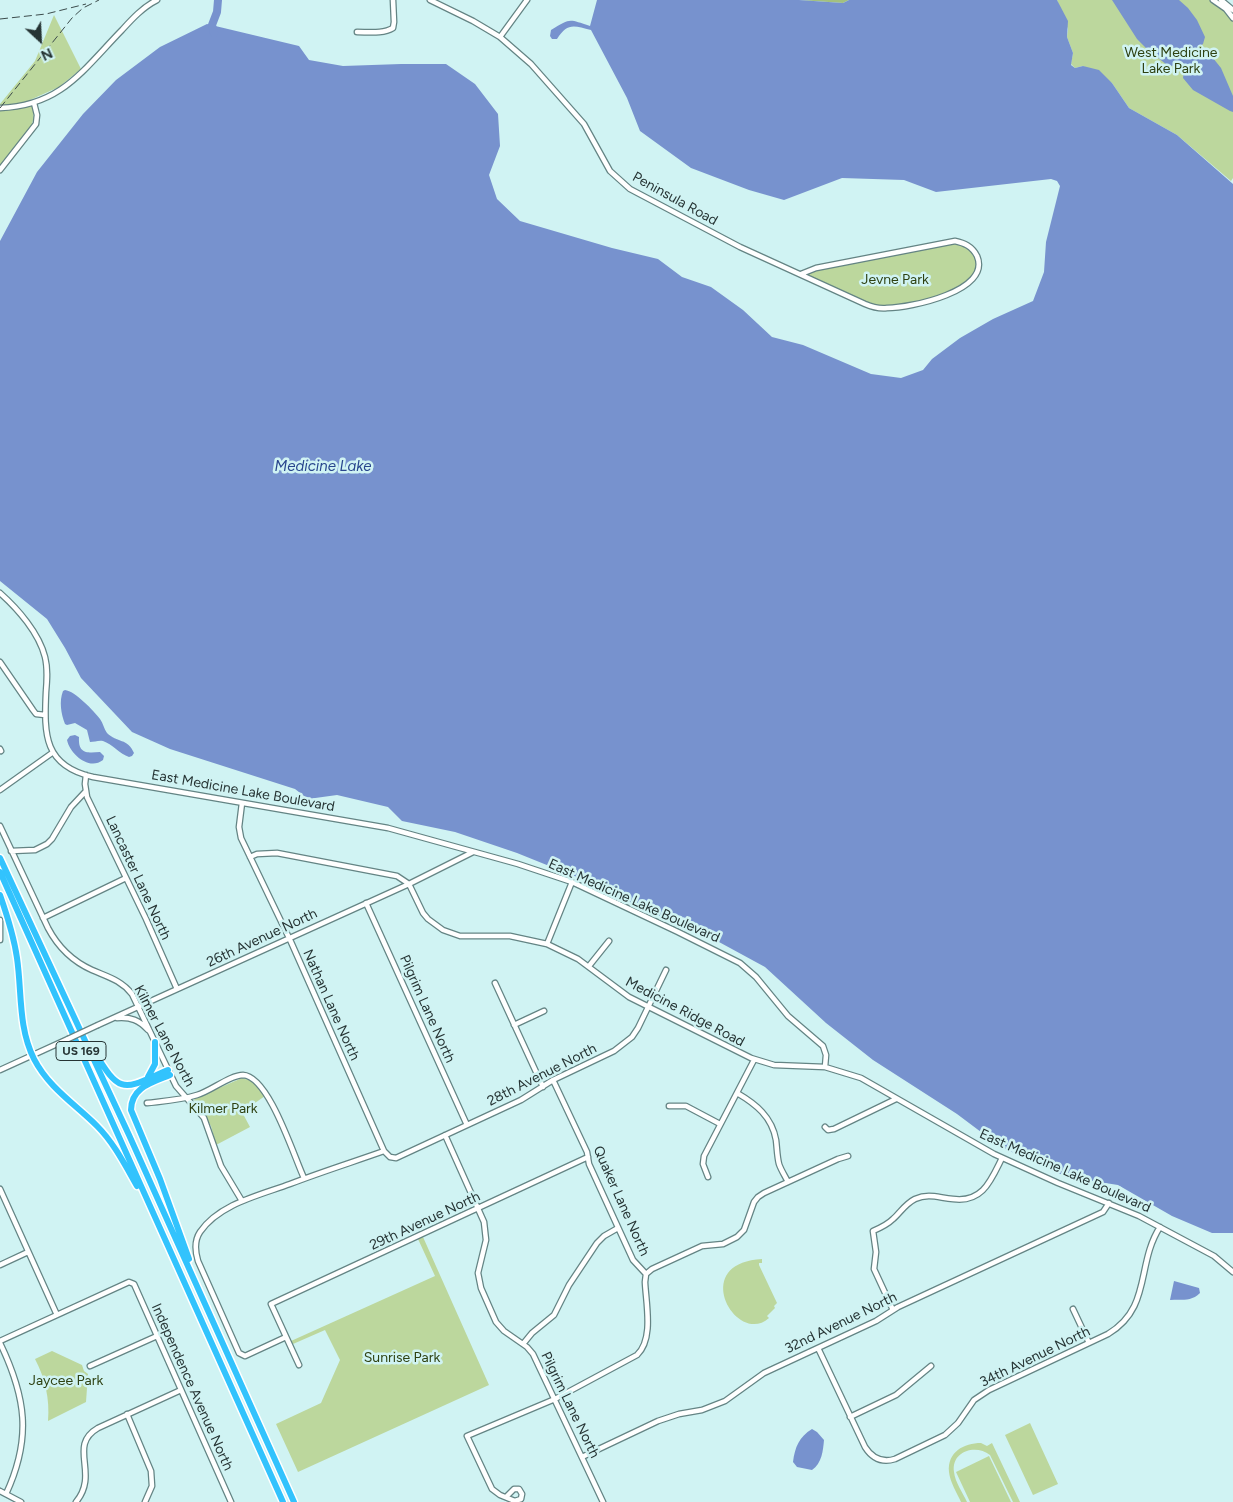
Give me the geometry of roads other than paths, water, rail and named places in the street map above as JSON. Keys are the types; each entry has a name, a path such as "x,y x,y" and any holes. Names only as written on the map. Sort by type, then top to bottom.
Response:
{"highway":[{"name":"US 169","path":"0,858 194,1277 294,1502"},
{"name":"US 169","path":"0,872 283,1502"},
{"path":"0,895 8,918 17,958 22,1019 25,1036 32,1055 52,1086 96,1124 111,1142 161,1231"},
{"path":"74,1016 107,1074 116,1082 133,1085 169,1072"},
{"path":"143,1081 149,1076 156,1064 155,1042"},
{"path":"169,1072 134,1094 131,1110 160,1179 190,1259 194,1277"}],"street":[{"path":"0,108 16,107 51,97 71,83 146,6 157,0"},
{"path":"357,32 387,31 393,28 393,0"},
{"name":"Peninsula Road","path":"430,0 462,15 500,37 531,64 577,116 587,130 605,165 630,189 712,232 864,304 890,308 914,304 962,289 974,278 978,258 966,244 955,241 816,268 801,274"},
{"path":"500,37 528,0"},
{"path":"1213,0 1226,9 1233,18"},
{"path":"1222,0 1233,10"},
{"path":"0,170 36,124 37,115 34,103"},
{"path":"0,592 29,626 45,655 48,669 45,715 52,754 0,790"},
{"path":"0,662 32,710 36,714 45,715"},
{"name":"East Medicine Lake Boulevard","path":"52,754 66,767 86,775 388,828 535,869 572,882 740,963 756,976 788,1016 823,1046 826,1055 825,1067 862,1078 1002,1158 1125,1209 1214,1256 1233,1272"},
{"name":"Lancaster Lane North","path":"86,775 86,791 90,804 177,989"},
{"path":"12,851 35,850 47,844 71,807 86,791"},
{"name":"Nathan Lane North","path":"242,803 239,831 384,1151 390,1158"},
{"name":"Kilmer Lane North","path":"0,826 51,935 64,951 83,965 122,983 132,994 176,1086 204,1118 220,1166 242,1201"},
{"name":"26th Avenue North","path":"0,1070 409,884 473,852"},
{"path":"250,856 277,853 398,876 409,884"},
{"path":"43,918 126,878"},
{"path":"548,944 572,882"},
{"name":"Medicine Ridge Road","path":"409,884 423,913 434,925 443,930 460,936 510,936 548,944 589,966 614,987 649,1007 754,1060 774,1065 825,1067"},
{"name":"Pilgrim Lane North","path":"366,903 467,1125"},
{"path":"0,920 0,940"},
{"path":"589,966 609,941"},
{"name":"28th Avenue North","path":"390,1158 396,1158 520,1100 553,1080 624,1044 638,1028 666,970"},
{"path":"495,982 543,1087"},
{"path":"514,1025 544,1011"},
{"path":"114,1018 127,1017 135,1019 152,1035"},
{"path":"708,1177 702,1160 754,1060"},
{"path":"147,1103 185,1098 208,1091 236,1076 252,1078 261,1087 274,1106 304,1178"},
{"name":"Quaker Lane North","path":"553,1080 633,1260 646,1274 647,1334 644,1347 637,1355 554,1399"},
{"path":"737,1093 752,1101 767,1118 775,1137 779,1164 788,1182"},
{"path":"825,1128 834,1130 896,1099"},
{"path":"668,1106 686,1106 720,1124"},
{"name":"Pilgrim Lane North","path":"446,1135 486,1228 485,1246 478,1273 480,1288 496,1322 504,1331 523,1344 533,1354 603,1502"},
{"path":"299,1365 286,1337 245,1356 239,1353 198,1261 195,1244 200,1232 215,1217 242,1201 384,1151"},
{"path":"646,1274 652,1269 702,1246 723,1244 737,1238 744,1230 754,1202 758,1197 848,1156"},
{"name":"29th Avenue North","path":"286,1337 271,1304 588,1157"},
{"path":"893,1310 874,1270 876,1252 873,1231 894,1219 903,1207 915,1199 931,1195 961,1199 979,1193 988,1186 1002,1158"},
{"path":"0,1188 57,1315 0,1342 20,1393 23,1425 20,1458 6,1494"},
{"name":"32nd Avenue North","path":"582,1457 658,1421 679,1414 702,1410 725,1401 764,1373 876,1321 893,1310 1103,1212 1109,1203"},
{"name":"34th Avenue North","path":"850,1417 865,1448 878,1460 889,1461 938,1439 952,1430 968,1407 981,1395 1116,1329 1130,1314 1139,1295 1152,1241 1160,1227"},
{"path":"523,1344 532,1333 554,1315 569,1285 597,1243 604,1236 618,1228"},
{"path":"0,1265 28,1252"},
{"name":"Independence Avenue North","path":"57,1315 129,1282 134,1284 232,1502"},
{"path":"1073,1309 1089,1343"},
{"path":"90,1366 157,1336"},
{"path":"818,1348 850,1417 896,1395 931,1366"},
{"path":"76,1502 83,1492 85,1484 86,1468 83,1447 88,1435 98,1428 181,1390"},
{"path":"506,1497 492,1489 467,1436 554,1399"},
{"path":"127,1414 152,1471 152,1486 146,1502"},
{"path":"0,1491 21,1502"}],"water":[{"name":"Medicine Lake","path":"597,0 799,0 843,3 849,0 1057,0 1068,21 1067,37 1073,53 1071,65 1075,68 1083,66 1099,70 1112,83 1129,108 1177,135 1233,184 1233,1233 1212,1233 1172,1216 1118,1185 1067,1177 1001,1147 957,1114 873,1060 826,1023 765,967 719,942 648,911 589,882 517,853 455,832 402,821 388,807 337,795 308,799 295,789 170,749 132,732 81,678 47,619 0,581 0,241 37,172 83,114 116,80 160,47 207,24 299,46 309,60 343,66 446,64 475,84 498,114 500,146 489,175 497,199 520,221 612,248 658,259 682,277 711,287 743,310 772,337 803,345 871,374 901,378 923,370 932,359 960,338 993,319 1033,301 1044,272 1046,242 1060,186 1057,181 1051,179 936,192 904,180 842,178 784,200 749,190 691,168 640,131 627,98 591,30 575,26 564,30 557,39 552,39 550,36 551,30 570,21 590,26"},
{"path":"1112,0 1179,0 1188,8 1197,20 1205,37 1203,44 1198,47 1197,52 1200,57 1213,58 1221,68 1233,96 1233,112 1193,90 1183,78 1186,66 1183,63 1167,65 1147,49 1137,39"},
{"path":"63,691 74,694 89,707 100,719 107,733 129,745 134,753 132,756 126,756 103,741 90,742 87,730 75,723 65,724 61,703"},
{"path":"75,735 79,737 80,747 84,751 100,752 104,756 103,760 98,763 86,762 76,755 67,740 70,736"},
{"path":"1174,1281 1199,1288 1200,1293 1190,1299 1170,1300"},
{"path":"812,1429 824,1440 820,1460 812,1470 797,1467 793,1462 798,1443"}],"waterway":[{"path":"214,33 212,25 217,12 218,0"}],"railway":[{"path":"0,108 72,18 83,8 99,0"},
{"path":"0,19 46,14 86,4"}],"park label":[{"name":"West Medicine Lake Park","path":"1171,62"},
{"name":"Jevne Park","path":"895,280"},
{"name":"Kilmer Park","path":"223,1109"},
{"name":"Sunrise Park","path":"402,1358"},
{"name":"Jaycee Park","path":"66,1381"}]}
